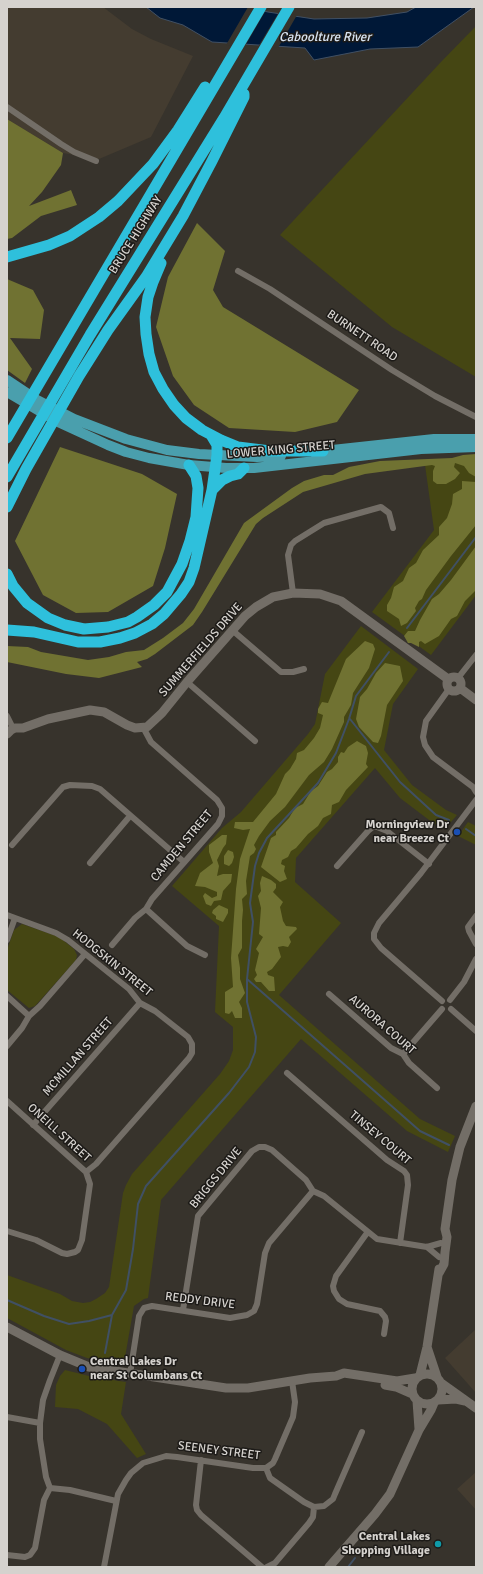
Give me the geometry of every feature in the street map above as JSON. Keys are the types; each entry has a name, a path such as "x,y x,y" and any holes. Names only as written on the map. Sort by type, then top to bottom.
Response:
{"highway":[{"name":"BRUCE HIGHWAY","path":"7,438 261,7"},
{"name":"BRUCE HIGHWAY","path":"7,477 118,288 246,81 289,7"},
{"path":"7,257 49,245 70,236 99,217 122,197 153,164 178,130 212,76 224,69"},
{"path":"7,507 26,469 79,376 170,238 200,185 244,98 246,81"},
{"path":"170,238 168,249 156,273 148,297 145,326 148,354 154,372 167,396 186,418 210,435 229,444 250,450 282,452 314,450 323,451"},
{"path":"7,630 34,632 78,642 100,642 127,636 152,624 164,614 176,601 191,575 212,490 217,455 217,445 210,435"},
{"path":"7,574 13,586 27,603 48,618 65,625 84,629 108,627 128,622 154,605 167,592 182,564 190,541 196,516 198,488 196,476 188,465"},
{"path":"212,490 222,480 238,474 244,468"}],"main road":[{"name":"LOWER KING STREET","path":"7,380 20,395"},
{"name":"LOWER KING STREET","path":"7,392 20,395 60,418 90,438 126,452 163,461 188,465 215,468 244,468 421,449 476,447"},
{"name":"LOWER KING STREET","path":"60,418 139,443 174,451 217,455 277,456 434,439 476,439"}],"street":[{"path":"7,107 74,152 96,161"},
{"name":"BURNETT ROAD","path":"238,271 270,288 404,377 435,396 476,417"},
{"path":"293,593 288,555 294,541 324,523 381,507 389,513 393,528"},
{"name":"SUMMERFIELDS DRIVE","path":"144,729 162,713 245,616 273,597 293,593 320,594 341,601 448,679"},
{"path":"232,630 281,672 293,672 304,669"},
{"path":"458,678 476,655"},
{"path":"449,690 446,683 448,679 454,676 461,681 460,688"},
{"path":"187,682 256,741"},
{"path":"449,690 456,691 460,688"},
{"path":"460,688 476,700"},
{"path":"449,690 426,722 423,737 425,745 433,757 472,787 476,792"},
{"path":"7,716 10,731 48,719 90,710 104,712 132,727 144,729"},
{"name":"CAMDEN STREET","path":"112,945 135,918 146,909 152,899 218,824 222,816 222,808 217,800 151,742 144,729"},
{"path":"12,845 60,789 66,786 92,786 100,789 184,862"},
{"path":"442,1001 381,948 374,938 374,933 379,923 429,864 476,800"},
{"path":"90,863 130,816"},
{"path":"337,866 373,827 387,831 429,864"},
{"path":"146,909 187,946 205,954"},
{"name":"HODGSKIN STREET","path":"7,915 60,935 129,989 140,1003 155,1011 188,1038 192,1044 192,1053 189,1058 96,1164 86,1172"},
{"path":"476,916 468,928 476,944"},
{"path":"7,940 15,918"},
{"path":"7,1046 22,1028 29,1016 40,1006 86,954"},
{"path":"450,1000 464,982 476,959"},
{"name":"AURORA COURT","path":"329,994 386,1044 403,1054 409,1063 437,1088"},
{"path":"7,996 29,1016"},
{"path":"442,1001 446,999 450,1000"},
{"path":"450,1000 452,1005 450,1009"},
{"path":"442,1001 440,1004 442,1009"},
{"name":"MCMILLAN STREET","path":"34,1125 140,1003"},
{"path":"403,1054 442,1009"},
{"path":"442,1009 450,1009 476,1031"},
{"name":"TINSEY COURT","path":"287,1072 387,1160 404,1171 407,1176 408,1185 400,1243"},
{"name":"ONEILL STREET","path":"7,1101 86,1172 90,1184 82,1240 78,1250 75,1252 62,1254 44,1243 7,1232"},
{"path":"419,1430 412,1386 417,1377 427,1347 439,1273 441,1242 445,1229 457,1157 476,1106"},
{"name":"BRIGGS DRIVE","path":"183,1310 198,1216 254,1149 262,1146 272,1150 306,1180 312,1191 324,1196 377,1240 426,1247 441,1242"},
{"name":"REDDY DRIVE","path":"130,1374 141,1312 144,1308 152,1306 230,1318 247,1315 254,1311 257,1304 265,1253 269,1243 312,1191"},
{"path":"439,1273 444,1264 447,1237 445,1229"},
{"path":"367,1233 339,1271 334,1280 334,1291 339,1299 347,1304 380,1311 385,1317 386,1321 384,1334"},
{"name":"BRIGGS DRIVE","path":"426,1247 439,1257"},
{"path":"7,1327 60,1356 89,1367 231,1389 336,1376 344,1373 398,1381 428,1373 476,1408"},
{"path":"329,1567 382,1505 397,1480 419,1430 442,1392 427,1347"},
{"path":"7,1555 26,1557 33,1552 44,1500 50,1488 46,1477 40,1440 40,1423 46,1393 60,1356"},
{"path":"336,1376 345,1379 396,1387 425,1404 436,1401 456,1399 466,1401"},
{"name":"SEENEY STREET","path":"104,1567 118,1494 126,1480 143,1463 166,1456 253,1468 266,1468 273,1463 293,1417 295,1402 292,1381"},
{"path":"7,1417 40,1423"},
{"path":"266,1468 270,1478 304,1502 314,1507 324,1506 333,1499 362,1432"},
{"path":"201,1460 196,1505 197,1510 201,1516 262,1567"},
{"path":"50,1488 70,1490 116,1501"},
{"path":"267,1567 275,1563 309,1523 313,1517 314,1507"}],"shaded area":[{"path":"7,7 103,7 132,29 151,39 193,56 151,137 99,159 63,153 7,119"},
{"path":"476,26 476,377 392,327 280,235"},
{"path":"7,119 63,153 61,165 42,192 29,206 71,190 77,205 41,216 12,238 7,239"},
{"path":"197,223 225,251 213,290 223,307 359,390 337,422 295,432 229,428 194,405 173,376 156,327 168,277"},
{"path":"7,279 33,290 44,310 40,339 10,338 32,369 25,383 7,370"},
{"path":"60,447 142,474 177,494 165,548 153,586 108,612 76,613 43,595 15,541"},
{"path":"476,454 476,477 469,473 464,466 455,463 454,467 460,473 455,479 446,484 437,484 433,481 433,471 435,466 432,465 365,474 303,492 256,524 193,625 155,654 147,659 137,662 142,667 99,678 66,674 7,662 7,646 28,647 41,652 88,660 144,650 183,623 194,609 244,523 304,481 324,475 333,475 349,467 380,461 452,458"},
{"path":"476,456 476,595 431,655 372,612 434,530 425,465"},
{"path":"462,481 476,482 476,525 426,590 422,599 415,608 416,611 407,623 401,626 399,619 387,611 387,605 394,587 403,581 409,568 416,563 423,550 439,535 439,527 447,518 452,504 453,494 462,489"},
{"path":"476,546 475,591 465,601 457,616 451,619 439,636 425,644 421,641 419,642 419,647 408,643 404,636 408,631 415,631 432,599 439,594 451,580"},
{"path":"361,626 418,669 393,704 384,750 412,785 446,810 457,815 445,829 433,823 400,798 375,768 296,858 295,882 341,923 279,995 420,1119 455,1136 448,1152 407,1131 301,1039 161,1200 148,1298 134,1306 124,1363 120,1365 87,1358 66,1350 7,1318 7,1275 60,1294 72,1301 83,1303 96,1299 105,1293 109,1287 123,1193 126,1185 132,1174 220,1074 229,1061 233,1050 233,1027 215,1012 219,926 172,886 222,828 241,812 308,734 315,724 325,674"},
{"path":"365,641 373,644 375,649 369,668 353,693 351,705 344,717 344,722 332,749 324,762 309,775 285,807 270,821 259,836 254,845 256,849 250,856 246,881 247,894 242,899 242,948 238,955 240,979 245,993 239,1002 242,1008 242,1018 235,1018 232,1011 229,1014 225,1013 225,992 233,987 231,958 236,889 240,859 250,829 243,830 234,828 235,822 253,822 276,794 285,774 296,759 297,753 304,750 320,728 323,715 318,713 318,709 322,702 328,703 346,659"},
{"path":"385,663 400,666 403,681 387,705 381,736 378,743 373,742 359,727 356,719 360,697 367,689 376,673"},
{"path":"357,741 366,746 368,753 366,764 368,767 346,790 339,802 332,805 331,814 323,818 318,826 291,851 288,857 282,860 281,864 285,866 284,871 287,879 280,882 261,867 271,838 276,835 276,832 289,818 295,808 303,804 311,791 318,786 327,772 338,762 338,757 341,752 344,753 348,747"},
{"path":"468,822 476,826 476,845 458,836"},
{"path":"222,835 227,835 226,844 217,860 219,866 217,876 232,874 231,882 223,891 221,900 214,901 211,906 206,904 203,896 205,893 212,898 217,896 217,892 205,887 195,886 200,873 213,863 209,852 209,845"},
{"path":"228,850 233,852 234,857 229,866 224,864 224,856"},
{"path":"262,876 276,884 276,888 273,892 283,902 280,907 283,921 286,926 296,927 297,929 289,937 291,942 288,947 278,947 281,957 272,969 267,972 268,975 274,977 275,991 269,991 261,982 256,982 254,979 257,975 255,970 259,953 256,949 263,937 259,934 261,908 258,896 261,891 260,883"},
{"path":"219,905 228,909 228,913 223,922 216,919 216,916 212,913 213,910"},
{"path":"22,924 59,937 74,949 77,955 76,960 35,1006 29,1008 7,990 7,950 14,930"},
{"path":"476,1329 476,1393 445,1358"},
{"path":"65,1370 93,1377 126,1382 121,1414 146,1454 137,1458 107,1424 78,1409 55,1407 56,1385 60,1376"},
{"path":"476,1472 476,1510 457,1489"}],"water":[{"name":"Caboolture River","path":"146,7 246,7 314,19 367,18 407,12 416,7 474,7 418,47 370,49 314,60 305,48 212,42 183,25 160,18"}],"pier":[{"path":"248,7 266,10 245,46 226,45"},
{"path":"279,12 297,15 278,48 258,47"}],"waterway":[{"path":"407,628 476,537"},
{"path":"7,1300 44,1316 69,1324 112,1315 126,1290 133,1249 138,1204 146,1186 229,1093 249,1067 255,1052 256,1037 247,1002 247,979 253,922 250,903 255,866 259,853 267,838 318,783 336,753 356,696 389,652"},
{"path":"350,719 400,782 436,815 449,820"},
{"path":"466,829 476,836"},
{"path":"247,979 420,1131 449,1145"},
{"path":"105,1353 112,1315"},
{"path":"348,1567 355,1558"}],"place":[{"name":"Morningview Dr near Breeze Ct","path":"457,832"},
{"name":"Central Lakes Dr near St Columbans Ct","path":"82,1369"},
{"name":"Central Lakes Shopping Village","path":"438,1544"}]}
